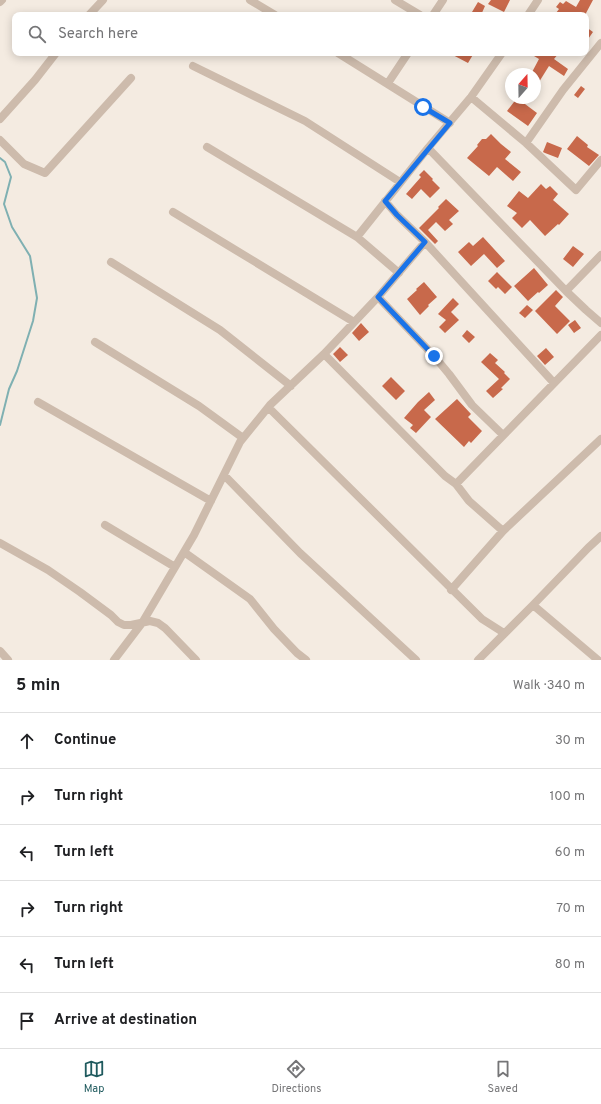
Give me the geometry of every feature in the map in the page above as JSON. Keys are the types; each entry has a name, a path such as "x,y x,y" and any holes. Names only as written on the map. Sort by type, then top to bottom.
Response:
{"street":[{"path":"92,12 103,0"},
{"path":"250,0 270,12"},
{"path":"396,0 415,12"},
{"path":"435,12 443,0"},
{"path":"530,12 538,0"},
{"path":"526,143 563,90 601,43"},
{"path":"0,119 35,80 54,56"},
{"path":"343,56 450,123"},
{"path":"388,83 406,56"},
{"path":"357,237 400,182 472,97 500,56"},
{"path":"193,66 305,121 400,182"},
{"path":"0,140 24,164 45,173 131,78"},
{"path":"472,97 526,143 576,190 601,160"},
{"path":"207,147 357,237 399,273"},
{"path":"428,148 566,291 601,323"},
{"path":"385,201 425,242 554,383"},
{"path":"173,212 354,322"},
{"path":"114,660 142,623 194,535 240,442 270,406 324,354 378,297 425,242"},
{"path":"566,291 601,255"},
{"path":"111,262 220,330 291,386"},
{"path":"378,297 434,356 472,405 504,435"},
{"path":"456,484 601,335"},
{"path":"95,342 199,406 244,438"},
{"path":"324,354 445,476 456,484 469,501 503,531"},
{"path":"38,402 211,501"},
{"path":"270,406 271,410 451,590 482,619 504,633"},
{"path":"451,590 503,531 601,439"},
{"path":"224,475 300,553 416,660"},
{"path":"105,525 175,567"},
{"path":"478,660 601,536"},
{"path":"0,543 43,567 67,583 111,615 118,622 124,625 150,621 158,623 165,628 196,660"},
{"path":"184,552 250,599 296,653 306,660"},
{"path":"533,605 598,660"},
{"path":"0,651 8,660"}],"building":[{"path":"491,0 510,0 504,12 488,4"},
{"path":"580,0 593,0 587,12 557,12 559,9 556,7 560,2 563,4 566,1 576,7"},
{"path":"478,2 485,6 482,12 472,12"},
{"path":"589,29 593,32 589,38"},
{"path":"455,56 472,56 468,63"},
{"path":"534,56 556,56 554,59 568,69 564,76 549,66 541,79 541,68 534,68 539,59"},
{"path":"581,86 585,89 578,98 574,95"},
{"path":"512,104 525,104 537,113 528,126 507,111"},
{"path":"491,134 511,152 505,159 521,172 513,181 497,167 489,176 467,158 482,139 486,139"},
{"path":"577,136 588,145 587,147 599,155 589,166 567,149"},
{"path":"547,142 562,148 558,158 543,152"},
{"path":"424,170 440,188 430,198 421,189 412,199 406,194 421,177 419,175"},
{"path":"541,184 546,189 550,186 558,194 553,200 569,214 559,225 558,224 545,236 530,220 522,228 512,218 517,213 507,206 519,191 528,198"},
{"path":"446,199 459,211 449,220 453,224 445,231 436,222 428,230 438,241 435,244 419,228"},
{"path":"483,237 505,261 497,268 484,254 471,266 458,252 469,242 473,246"},
{"path":"573,246 584,254 573,267 563,259"},
{"path":"534,268 548,285 528,301 514,286"},
{"path":"497,272 512,287 505,294 498,287 496,289 488,281"},
{"path":"424,282 437,297 420,315 407,299"},
{"path":"556,290 563,297 555,306 570,321 557,334 535,311"},
{"path":"453,298 459,304 451,312 459,320 445,333 439,327 446,320 438,314"},
{"path":"527,305 533,310 525,318 519,313"},
{"path":"575,320 581,328 574,333 568,325"},
{"path":"361,323 369,332 359,341 352,333"},
{"path":"467,330 475,337 469,343 462,336"},
{"path":"340,347 348,355 340,362 333,354"},
{"path":"546,348 554,357 545,365 537,356"},
{"path":"490,353 498,360 495,363 510,379 501,388 503,389 493,398 486,391 499,379 481,362"},
{"path":"391,377 405,391 396,400 382,386"},
{"path":"429,392 435,400 424,410 431,417 416,433 410,428 413,425 404,418"},
{"path":"457,399 471,414 468,417 482,431 471,443 469,441 464,447 435,419"}],"waterway":[{"path":"0,158 5,162 11,177 4,204 12,227 30,256 37,298 33,321 17,371 9,389 0,425"}],"route":[{"path":"423,107 450,123 385,201 425,242 378,297 434,356"}]}
